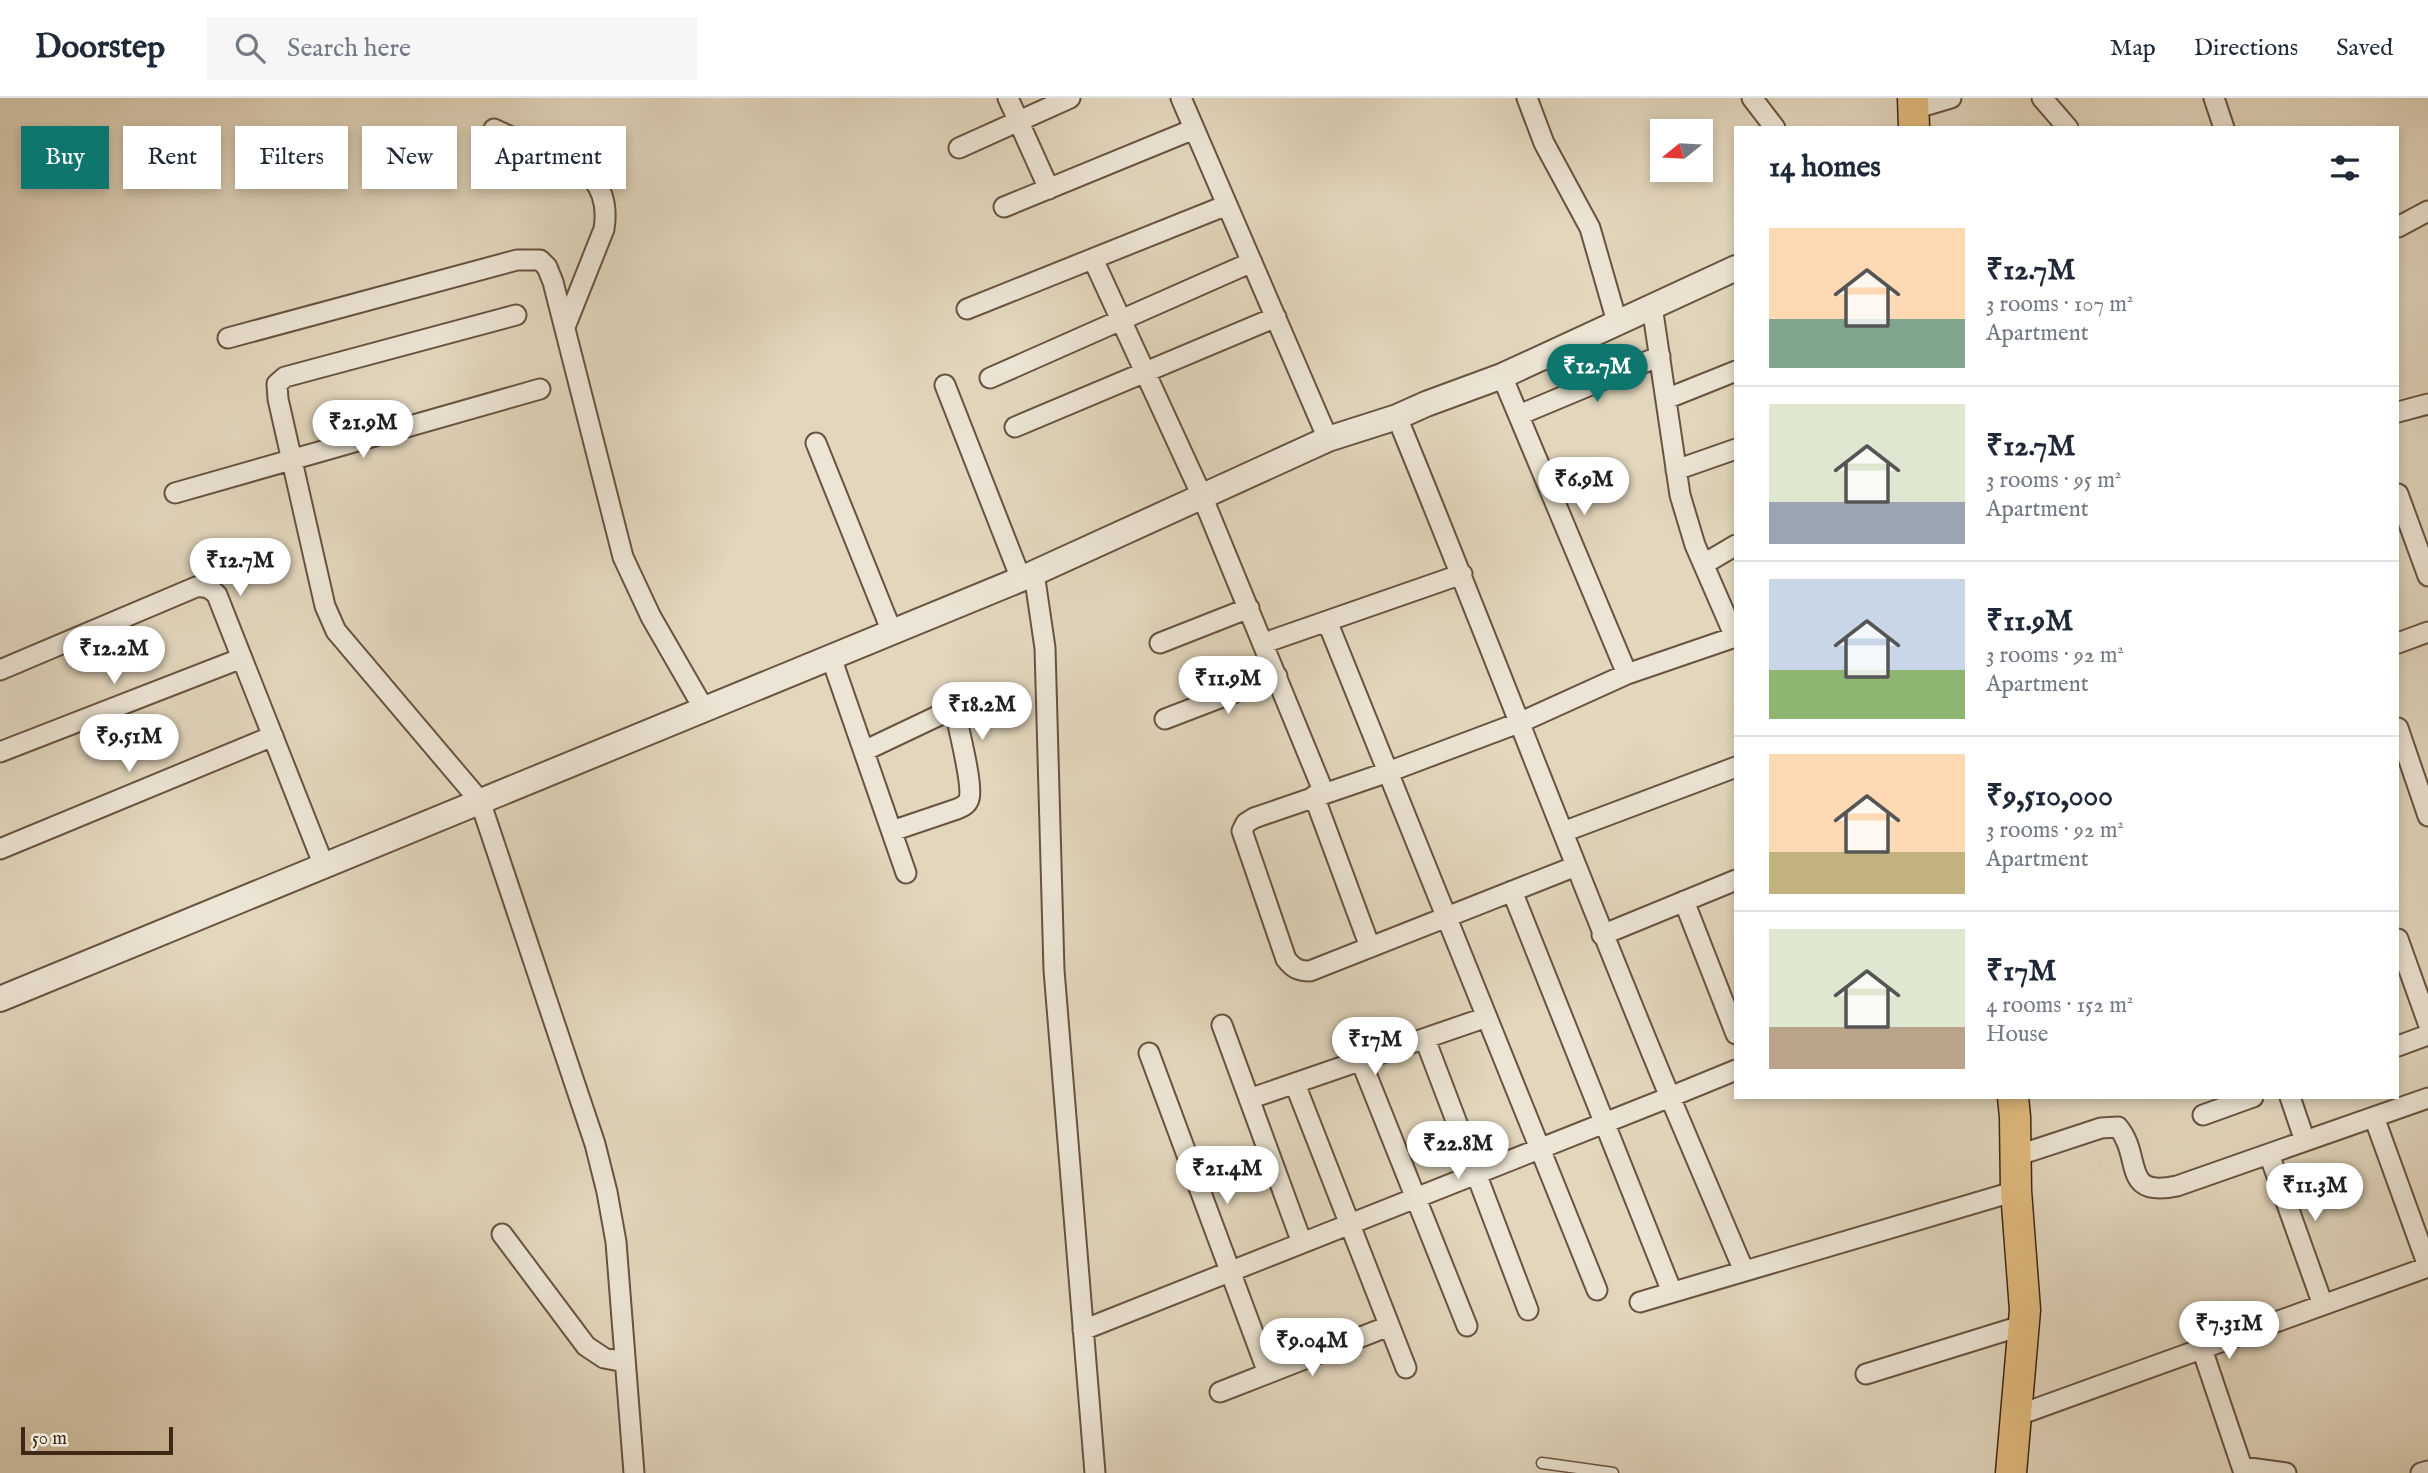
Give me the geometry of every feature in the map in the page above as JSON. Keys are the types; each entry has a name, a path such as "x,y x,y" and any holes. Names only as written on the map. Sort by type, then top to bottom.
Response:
{"main road":[{"path":"2011,1473 2025,1310 2016,1191 2013,1099"}],"street":[{"path":"1008,98 1049,189"},
{"path":"959,148 1070,98"},
{"path":"1181,98 1328,439"},
{"path":"1527,98 1544,143 1590,228 1617,322"},
{"path":"1752,98 1773,126"},
{"path":"1914,112 1951,98"},
{"path":"2042,98 2066,126"},
{"path":"2214,98 2223,126"},
{"path":"1003,207 1194,129"},
{"path":"565,327 604,229 604,200 597,189"},
{"path":"967,309 1227,205"},
{"path":"2399,226 2428,211"},
{"path":"228,338 530,258 540,260 547,267 554,282 623,557 651,617 704,709"},
{"path":"1093,258 1202,496 1264,643 1319,794 1370,947"},
{"path":"990,378 1252,262"},
{"path":"0,999 1027,576 1328,439 1397,417 1502,376 1734,269"},
{"path":"1652,306 1685,518 1734,632"},
{"path":"516,316 285,377 277,384 278,399 325,606 336,631 480,801 595,1144 615,1242 634,1473"},
{"path":"1015,427 1276,317"},
{"path":"1519,415 1660,356"},
{"path":"1666,399 1734,372"},
{"path":"1502,376 1627,674"},
{"path":"945,385 1027,576 1045,648 1055,970 1095,1473"},
{"path":"175,493 540,389"},
{"path":"2399,412 2428,404"},
{"path":"1397,417 1521,722 1602,935 1744,1271"},
{"path":"816,443 892,632"},
{"path":"1676,470 1734,450"},
{"path":"2399,497 2428,576"},
{"path":"1704,564 1734,546"},
{"path":"1264,643 1462,574"},
{"path":"0,670 196,587 205,586 217,595 324,866"},
{"path":"1160,643 1249,608"},
{"path":"1327,621 1597,1290"},
{"path":"2399,643 2428,632"},
{"path":"1576,866 1310,971 1301,971 1293,968 1286,959 1242,831 1246,823 1255,818 1521,722 1627,674 1734,638"},
{"path":"831,657 906,873"},
{"path":"0,752 242,658"},
{"path":"1166,719 1277,676"},
{"path":"864,751 944,713 950,713 956,718 969,800 957,809 892,831"},
{"path":"2399,731 2428,816"},
{"path":"0,849 273,736"},
{"path":"1563,832 1734,768"},
{"path":"1602,935 1734,881"},
{"path":"1512,891 1672,1293"},
{"path":"1684,901 1734,1029"},
{"path":"2399,942 2426,1011"},
{"path":"1249,1099 1487,1017"},
{"path":"1222,1026 1302,1243"},
{"path":"2399,1046 2428,1035"},
{"path":"1425,1039 1528,1310"},
{"path":"1149,1053 1268,1373"},
{"path":"1361,1061 1467,1326"},
{"path":"1083,1330 1734,1071"},
{"path":"1295,1084 1406,1368"},
{"path":"2015,1156 2101,1128 2118,1127 2123,1133 2138,1179 2146,1188 2157,1190 2176,1186 2428,1098"},
{"path":"2203,1115 2247,1099"},
{"path":"2291,1099 2305,1141"},
{"path":"2016,1416 2428,1267 2374,1117"},
{"path":"2269,1154 2322,1305"},
{"path":"1640,1302 2016,1191"},
{"path":"502,1234 586,1346 604,1359 625,1362"},
{"path":"1866,1374 2024,1325"},
{"path":"1220,1392 1389,1326"},
{"path":"2202,1349 2243,1470 2286,1473"},
{"path":"2421,1473 2428,1471"}],"lane":[{"path":"1542,1463 1613,1473"}]}
